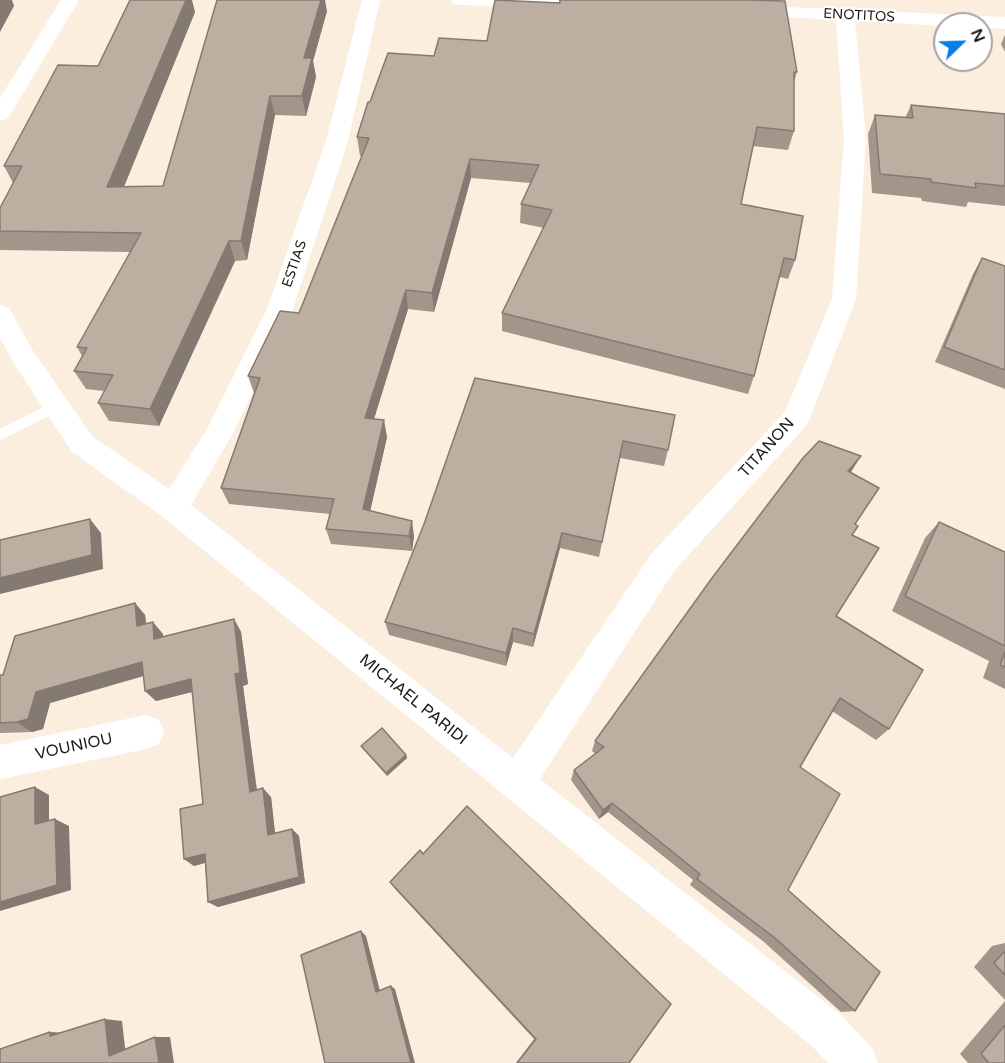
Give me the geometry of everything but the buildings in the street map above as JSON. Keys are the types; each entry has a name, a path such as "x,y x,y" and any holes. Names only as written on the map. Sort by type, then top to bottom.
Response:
{"street":[{"path":"0,115 69,0"},
{"name":"ESTIAS","path":"173,508 218,435 280,309 337,141 371,0"},
{"path":"460,0 622,5"},
{"path":"975,0 996,23"},
{"name":"ENOTITOS","path":"736,6 845,15 996,23"},
{"name":"TITANON","path":"517,783 663,562 795,418 844,299 855,138 845,15"},
{"name":"MICHAEL PARIDI","path":"0,314 24,358 82,444 173,508 826,1030 857,1063"},
{"name":"VOUNIOU","path":"0,762 147,732"}],"lane":[{"path":"0,435 56,406"}]}
